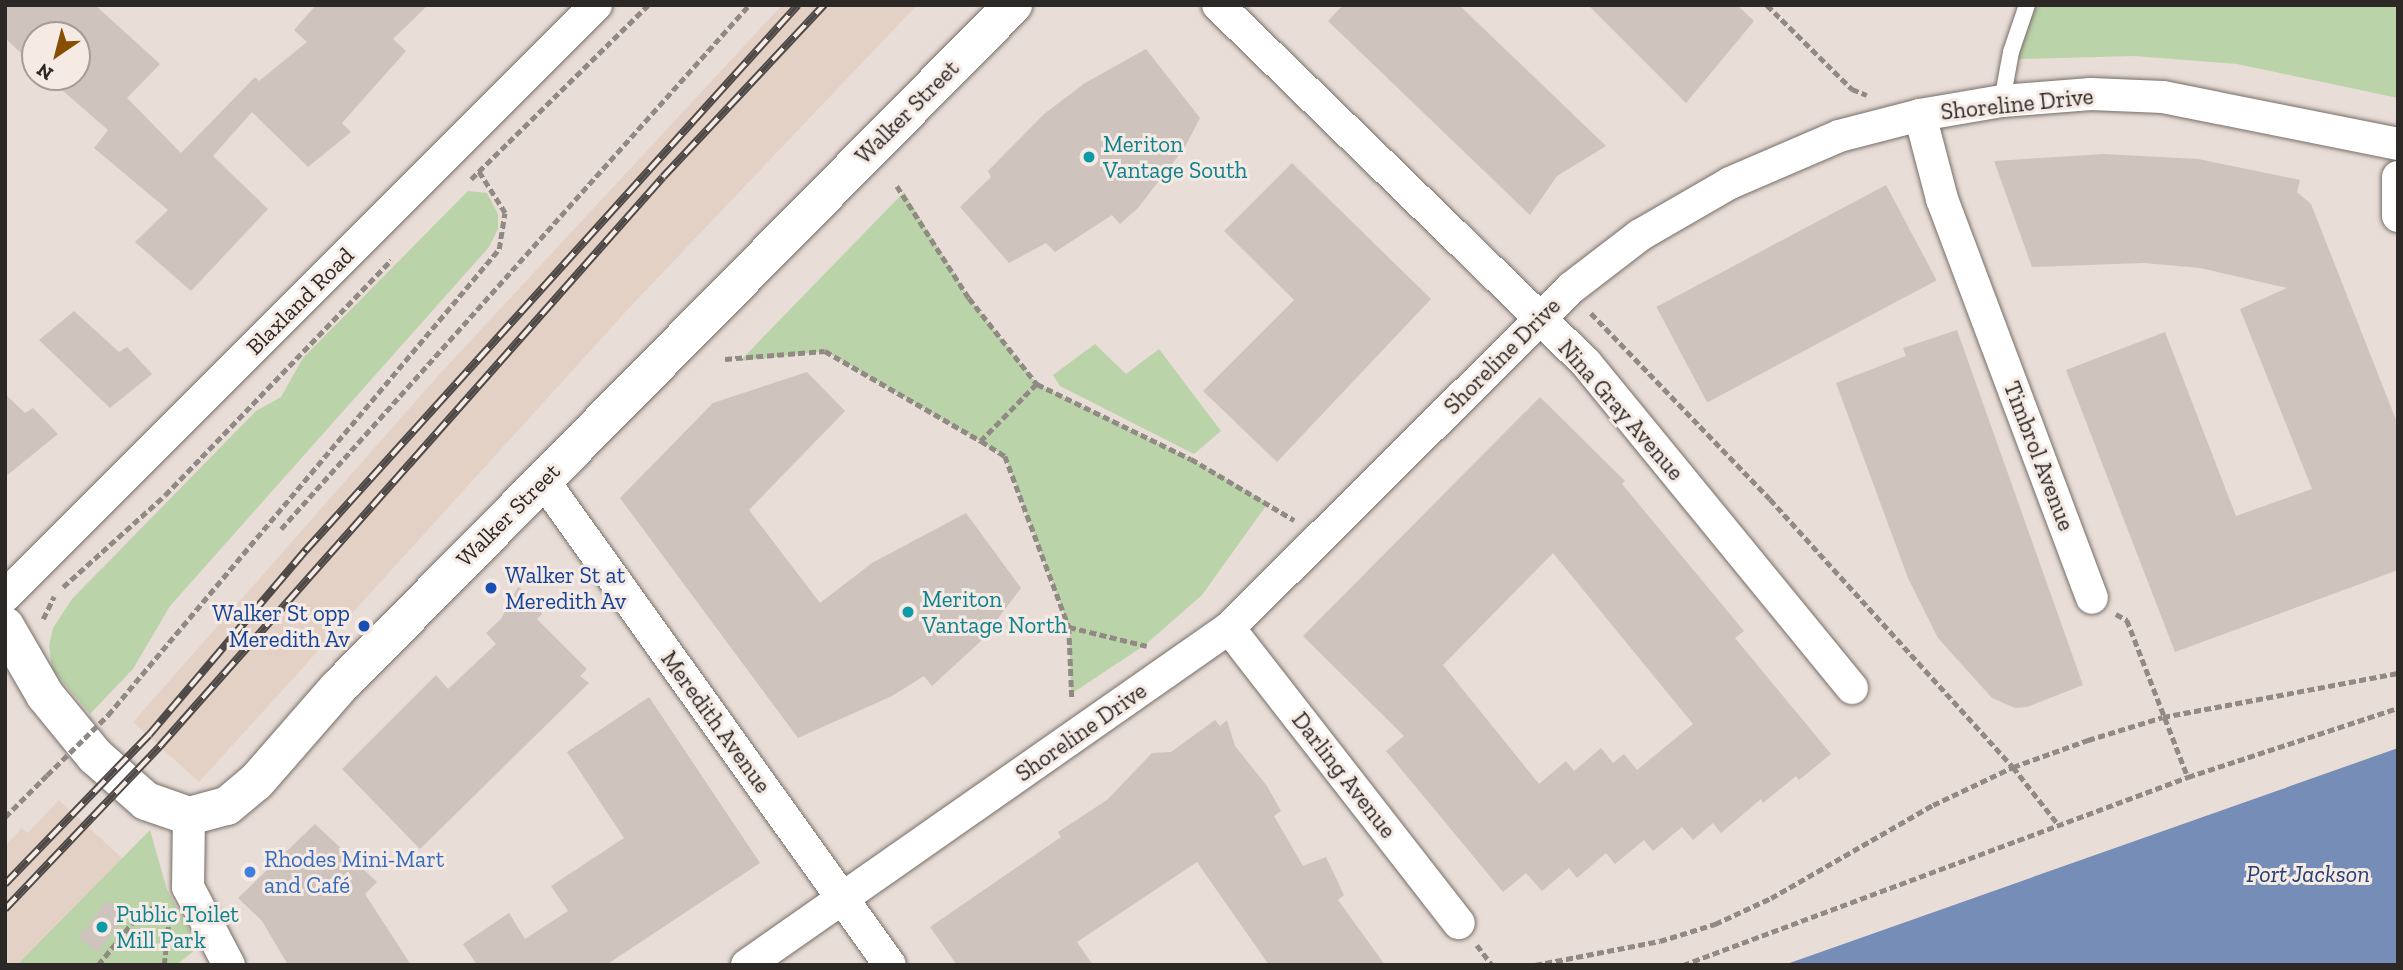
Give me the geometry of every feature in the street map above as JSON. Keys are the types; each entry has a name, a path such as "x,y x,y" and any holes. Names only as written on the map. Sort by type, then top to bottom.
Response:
{"street":[{"name":"Blaxland Road","path":"5,596 596,5"},
{"name":"Walker Street","path":"189,816 227,807 256,782 339,687 1013,5"},
{"name":"Nina Gray Avenue","path":"1218,5 1586,363 1852,688"},
{"name":"Shoreline Drive","path":"747,965 1229,628 1571,288 1640,235 1730,183 1839,136 1920,115 2002,101 2091,94 2164,97 2398,144"},
{"name":"Timbrol Avenue","path":"1920,115 1942,199 2092,598"},
{"path":"2398,177 2398,216"},
{"name":"Meredith Avenue","path":"543,480 890,965"},
{"name":"Darling Avenue","path":"1229,628 1459,922"},
{"path":"12,640 45,695 95,756 146,801 189,816 188,887 229,965"}],"lane":[{"path":"2002,101 2011,52 2027,5"}],"path":[{"path":"463,187 648,5"},
{"path":"281,529 749,5"},
{"path":"1767,5 1828,68"},
{"path":"5,817 108,715 499,248 505,213 479,172"},
{"path":"897,186 969,298 1037,384 1191,459 1322,537"},
{"path":"12,640 41,631 53,597 164,495 401,249"},
{"path":"1571,288 2013,767 2058,824"},
{"path":"725,359 825,351 1005,456 1069,627 1070,694 1078,735"},
{"path":"981,442 1037,384"},
{"path":"2092,598 2127,621 2188,777"},
{"path":"1069,627 1145,645 1172,667"},
{"path":"1535,965 1660,941 1715,924 1771,898 1933,805 2013,767 2163,717 2398,673"},
{"path":"1683,965 2188,777 2398,708"},
{"path":"98,965 141,912 158,906 188,887"},
{"path":"158,906 166,921"}],"shaded area":[{"path":"782,5 917,5 630,307 199,782 133,722 437,377"},
{"path":"59,800 125,861 22,965 5,965 5,846 22,828 28,833"}],"green space":[{"path":"2027,5 2398,5 2398,98 2237,64 2134,56 2020,59 2011,52"},
{"path":"468,191 487,193 498,214 498,229 489,247 170,606 133,669 90,714 52,669 49,646 53,628 72,599 256,411 281,397 303,358"},
{"path":"904,192 969,298 1037,384 1191,459 1268,503 1202,595 1145,645 1071,694 1069,627 1005,456 825,351 740,361"},
{"path":"1095,344 1126,374 1159,349 1221,431 1194,454 1060,386 1053,375"},
{"path":"150,830 167,890 199,947 176,965 17,965"}],"water":[{"name":"Port Jackson","path":"2398,748 2398,965 1784,965"}],"building":[{"path":"5,5 95,5 160,64 127,98 181,153 255,77 259,81 307,42 294,30 316,5 428,5 393,39 406,51 342,123 351,132 308,167 252,112 213,156 268,209 191,291 135,242 168,210 94,148 108,130 63,91 91,91 91,21 21,21 21,53 5,38"},
{"path":"1343,5 1459,5 1606,146 1557,176 1530,215 1328,21"},
{"path":"1588,5 1737,5 1754,21 1686,103"},
{"name":"Meriton Vantage South","path":"1146,49 1200,118 1185,147 1138,208 1120,224 1112,215 1055,252 1046,243 1009,263 960,207 991,177 988,171 1044,114 1085,83"},
{"path":"2104,154 2198,159 2300,180 2297,192 2311,204 2398,425 2398,570 2175,652 2066,370 2165,332 2236,516 2312,489 2240,309 2287,288 2200,268 2144,263 2032,267 1994,161"},
{"path":"1292,163 1431,299 1277,462 1203,391 1294,300 1224,231"},
{"path":"1886,185 1937,280 1707,402 1656,307"},
{"path":"74,311 119,352 127,347 152,374 110,408 39,340"},
{"path":"1957,330 2083,685 2027,707 2015,708 1992,698 1938,638 1908,578 1836,383 1906,356 1903,348"},
{"path":"807,372 845,411 749,510 820,603 872,563 966,513 1021,588 981,641 932,686 924,676 892,696 798,738 620,498 713,403"},
{"path":"5,394 25,413 33,408 58,434 5,477"},
{"path":"1540,397 1625,481 1622,484 1744,631 1735,638 1831,754 1799,780 1796,776 1763,803 1761,799 1721,833 1713,823 1693,840 1682,827 1653,851 1644,840 1615,864 1606,853 1577,878 1569,868 1542,891 1526,873 1503,892 1386,751 1404,736 1303,636","holes":["1553,553 1693,724 1637,770 1624,754 1613,763 1601,748 1574,771 1566,761 1539,784 1443,665"]},
{"path":"518,587 533,598 542,614 537,619 587,669 580,676 589,683 420,849 342,769 436,675 448,689 496,644 486,633 501,619"},
{"path":"649,697 760,863 606,965 477,965 463,944 509,913 525,939 568,911 551,886 624,838 567,752"},
{"path":"1215,720 1220,726 1227,720 1235,746 1267,786 1281,811 1274,816 1303,866 1326,857 1344,895 1338,900 1385,965 1269,965 1197,862 1077,942 1093,965 957,965 930,927 1061,837 1058,832 1107,800 1152,753 1171,752"},
{"path":"315,824 377,882 365,894 411,965 288,965 262,921 238,898"},
{"name":"Public Toilet Mill Park","path":"107,901 126,916 98,952 79,937"}],"railway":[{"path":"5,884 149,735 306,550 798,5"},
{"path":"5,909 160,746 663,177 824,5"}],"place":[{"name":"Meriton Vantage South","path":"1089,157"},
{"name":"Walker St at Meredith Av","path":"491,588"},
{"name":"Meriton Vantage North","path":"908,612"},
{"name":"Walker St opp Meredith Av","path":"364,626"},
{"name":"Rhodes Mini-Mart and Café","path":"250,872"},
{"name":"Public Toilet Mill Park","path":"102,927"}]}
